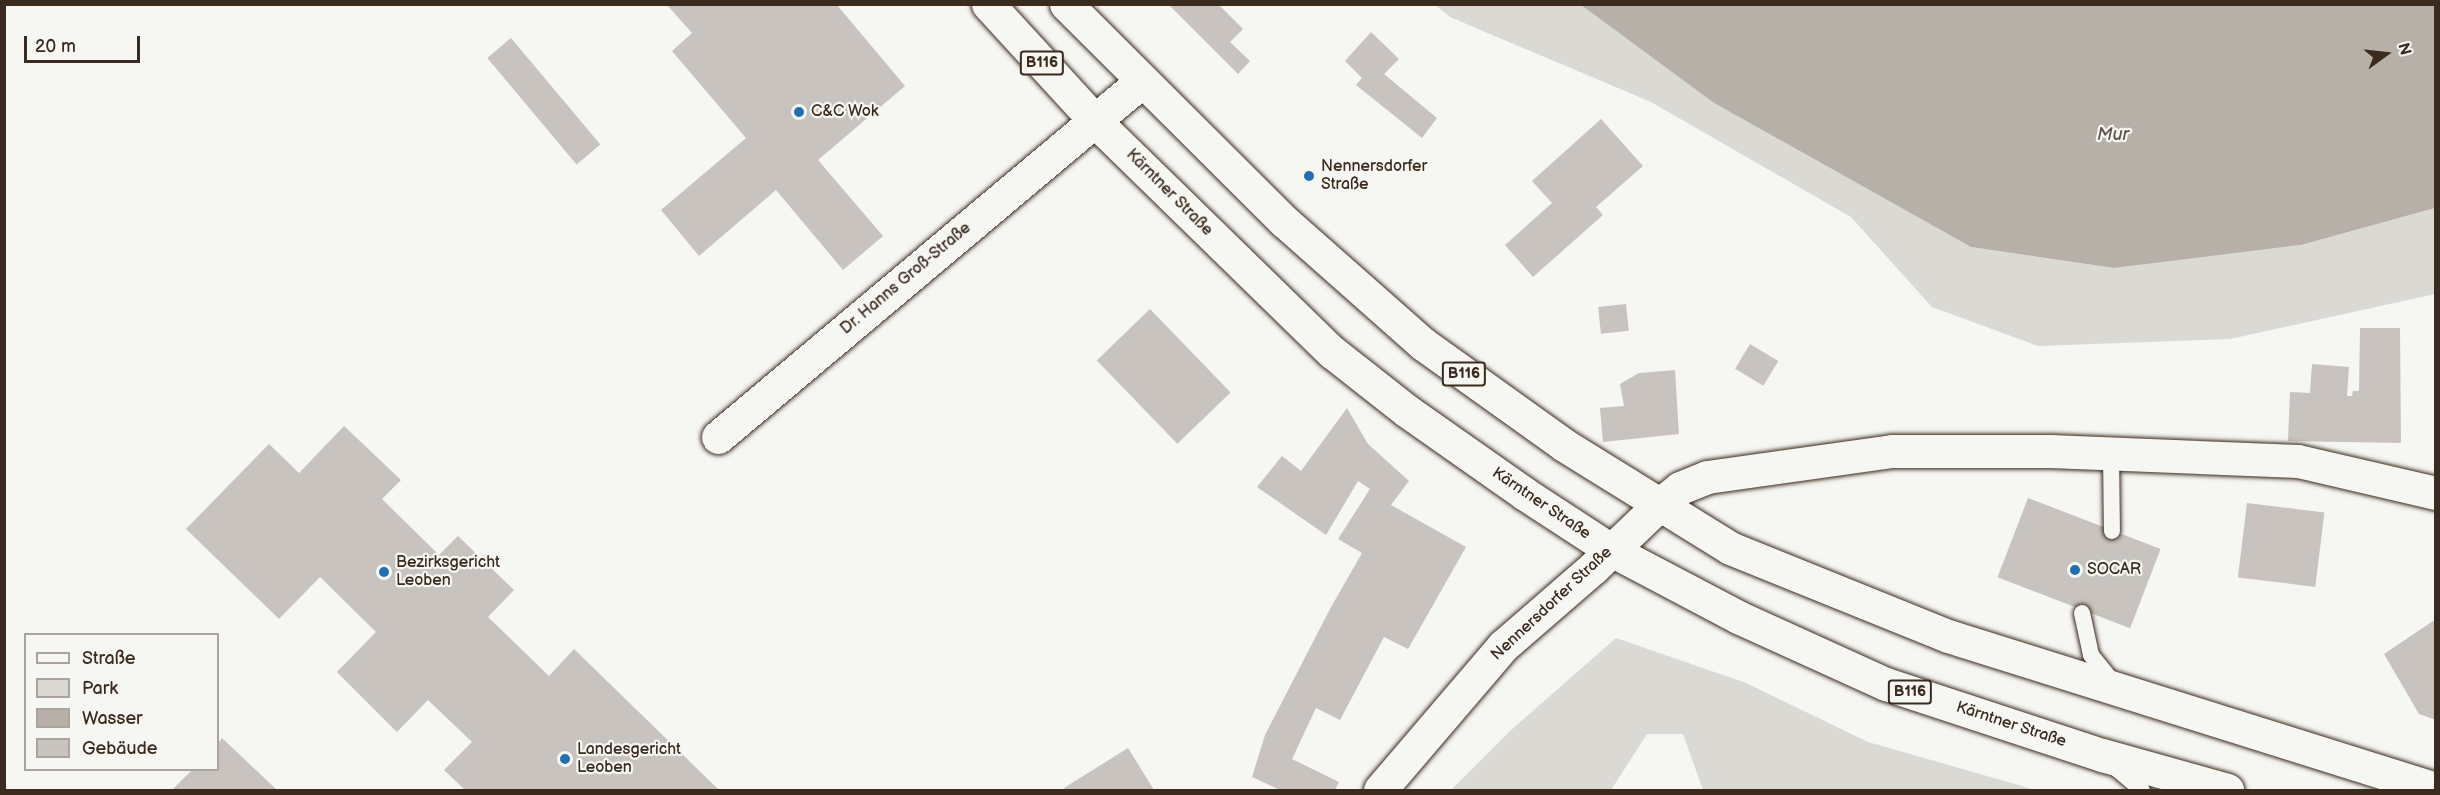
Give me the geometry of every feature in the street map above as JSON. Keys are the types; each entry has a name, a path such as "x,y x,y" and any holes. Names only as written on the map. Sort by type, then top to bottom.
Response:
{"main road":[{"name":"Kärntner Straße","path":"988,4 1096,122 1332,352 1417,418 1525,494 1611,550 1738,617 1886,684 2102,755 2227,790"},
{"name":"B116","path":"1066,4 1285,222 1423,344 1564,445 1730,548 1948,636 2436,789"},
{"name":"Dr. Hanns Groß-Straße","path":"718,437 1010,189 1096,122 1142,81"},
{"path":"1659,505 1680,488 1707,477 1892,451 2111,454 2298,461 2436,493"},
{"name":"Nennersdorfer Straße","path":"1380,790 1503,646 1659,505"}],"lane":[{"path":"2111,454 2112,531"},
{"path":"2082,613 2091,655 2119,690"},
{"path":"2102,755 2142,790"}],"green space":[{"path":"1435,5 1581,5 1714,103 1971,247 2114,268 2301,245 2435,208 2435,294 2230,339 2038,346 1932,307 1851,217 1651,102 1450,17"},
{"path":"1616,638 1746,683 1868,742 2036,790 1703,790 1683,734 1647,734 1611,790 1451,790 1510,731"}],"water":[{"name":"Mur","path":"1581,5 2435,5 2435,208 2301,245 2114,268 1971,247 1714,103"}],"building":[{"path":"1168,4 1218,4 1243,29 1230,42 1250,61 1238,74"},
{"name":"C&C Wok","path":"667,5 837,5 905,86 818,160 883,236 843,270 776,190 699,256 661,210 746,138 672,51 692,33"},
{"path":"1371,32 1399,59 1384,74 1437,118 1422,138 1356,85 1362,78 1345,61"},
{"path":"511,38 600,144 577,164 487,58"},
{"path":"1601,119 1643,166 1596,207 1603,215 1533,277 1505,245 1552,203 1532,181"},
{"path":"1626,304 1629,331 1601,334 1598,307"},
{"path":"1150,309 1231,392 1177,444 1097,360"},
{"path":"2360,328 2400,328 2401,443 2288,441 2290,392 2310,393 2312,364 2349,367 2347,396 2352,396 2353,391 2359,391"},
{"path":"1750,344 1778,361 1763,386 1735,369"},
{"path":"1675,370 1679,434 1603,442 1600,408 1624,406 1620,384 1639,373"},
{"path":"1347,408 1368,444 1409,481 1391,505 1466,547 1408,649 1384,637 1340,720 1316,708 1292,759 1339,782 1335,790 1280,790 1252,777 1265,735 1330,609 1362,553 1338,539 1370,489 1358,481 1326,535 1257,487 1282,456 1301,471"},
{"path":"344,426 401,480 382,499 439,555 458,536 514,590 488,617 549,676 574,649 719,790 465,790 444,770 472,742 428,700 397,732 337,672 376,632 320,577 279,619 186,529 269,444 299,473"},
{"path":"2028,498 2161,549 2130,628 1998,577"},
{"path":"2247,503 2324,513 2315,587 2238,577"},
{"path":"2436,619 2436,720 2419,714 2384,654"},
{"path":"222,738 277,790 172,790 191,771 219,771 219,742"},
{"path":"1128,748 1154,790 1066,790 1064,788"}],"place":[{"name":"C&C Wok","path":"799,112"},
{"name":"Nennersdorfer Straße","path":"1309,176"},
{"name":"SOCAR","path":"2075,570"},
{"name":"Bezirksgericht Leoben","path":"384,572"},
{"name":"Landesgericht Leoben","path":"565,759"}]}
